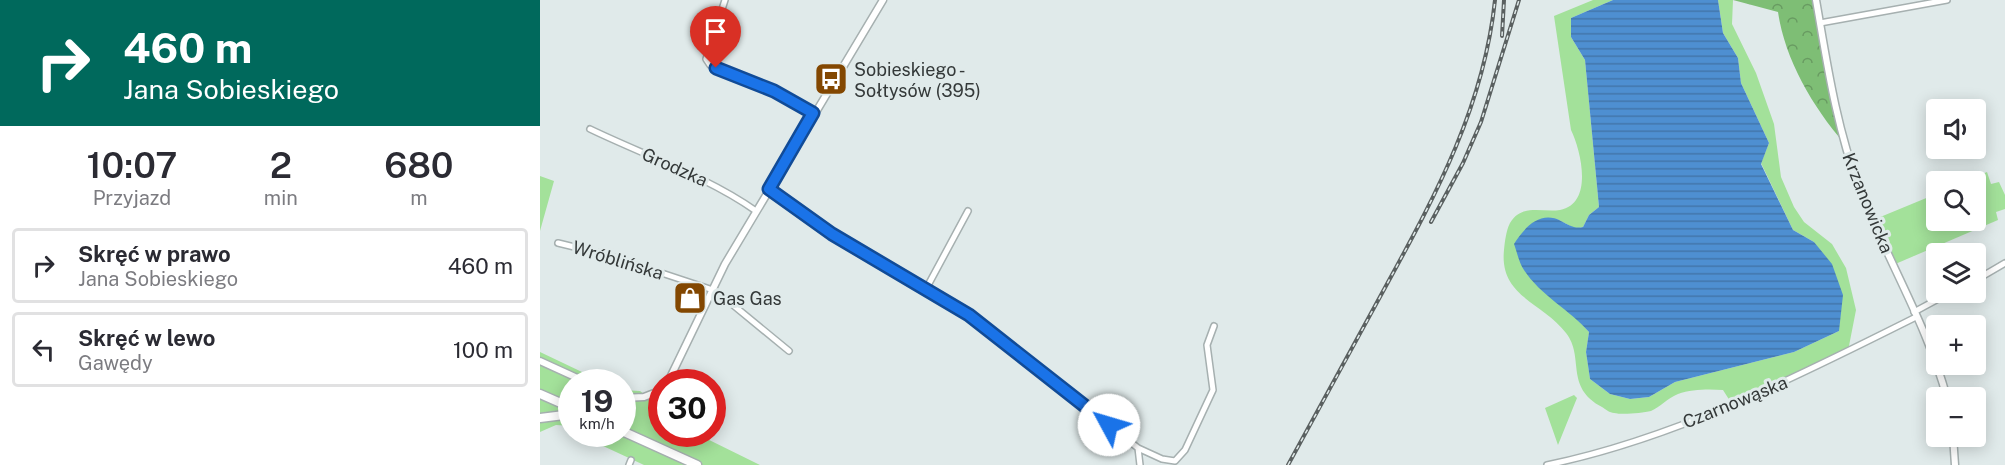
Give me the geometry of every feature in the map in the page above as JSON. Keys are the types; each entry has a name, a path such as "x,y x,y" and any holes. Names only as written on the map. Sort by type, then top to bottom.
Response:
{"main road":[{"path":"540,394 558,402"},
{"path":"540,418 558,416"},
{"path":"636,437 697,465"}],"street":[{"path":"725,0 706,59 710,65 774,91 813,113"},
{"path":"674,369 711,291 813,113 883,0"},
{"name":"Krzanowicka","path":"1816,0 1835,108 1850,162 1939,370 1944,387"},
{"path":"1820,23 1947,0"},
{"name":"Grodzka","path":"590,129 690,176 721,187 756,212"},
{"path":"769,189 832,234 969,315 1138,448 1162,459 1175,461 1185,450 1214,390 1207,345 1214,326"},
{"path":"926,288 968,211"},
{"name":"Wróblińska","path":"558,243 607,255 721,293 789,351"},
{"path":"1986,274 2005,263"},
{"name":"Czarnowąska","path":"1547,465 1604,451 1682,424 1787,381 1933,303"},
{"path":"540,361 558,369"},
{"path":"1953,447 1954,465"},
{"path":"1138,448 1140,465"}],"green space":[{"path":"1593,0 1613,0 1571,18 1571,37 1585,60 1599,207 1589,215 1583,227 1576,229 1557,219 1549,296 1573,314 1589,332 1586,352 1590,379 1610,394 1630,399 1649,397 1675,382 1794,352 1839,331 1814,242 1793,230 1761,163 1769,143 1741,83 1738,58 1723,33 1718,0 1733,0 1732,24 1756,73 1774,124 1781,177 1794,207 1804,222 1832,244 1846,268 1856,310 1848,351 1730,401 1723,390 1695,390 1674,396 1651,411 1618,414 1606,410 1590,399 1583,390 1579,381 1574,352 1566,333 1525,298 1508,279 1504,266 1504,250 1510,223 1515,217 1527,211 1553,211 1571,206 1581,187 1581,163 1571,130 1554,16"},
{"path":"1733,0 1816,0 1844,143 1802,82 1787,48 1778,12"},
{"path":"1986,172 1991,184 1999,182 2005,195 2005,209 1996,212 1998,220 1986,225"},
{"path":"540,176 554,181 540,231"},
{"path":"1926,198 1926,231 1972,231 1944,243 1926,243 1926,251 1893,265 1873,220"},
{"path":"540,352 576,369 558,369 558,425 540,432"},
{"path":"636,391 648,397 648,447 723,447 760,465 644,465 605,447 636,447"},
{"path":"1574,395 1577,398 1558,445 1545,408"}],"water":[{"path":"1613,0 1718,0 1723,33 1738,58 1741,83 1769,143 1761,164 1793,230 1814,242 1832,264 1843,295 1839,331 1794,352 1675,382 1649,397 1630,399 1610,394 1590,379 1586,352 1589,332 1531,279 1521,264 1514,244 1533,222 1553,218 1574,227 1583,227 1589,215 1599,207 1585,60 1571,37 1571,18"}],"railway":[{"path":"1288,465 1406,250 1456,147 1481,76 1495,0"},
{"path":"1502,36 1504,0"},
{"path":"1431,222 1463,163 1481,122 1519,0"}],"place":[{"name":"Sobieskiego - Sołtysów (395)","path":"831,79"},
{"name":"Gas Gas","path":"690,298"}],"route":[{"path":"716,68 774,91 813,113 769,189 832,234 969,315 1109,425"}]}
